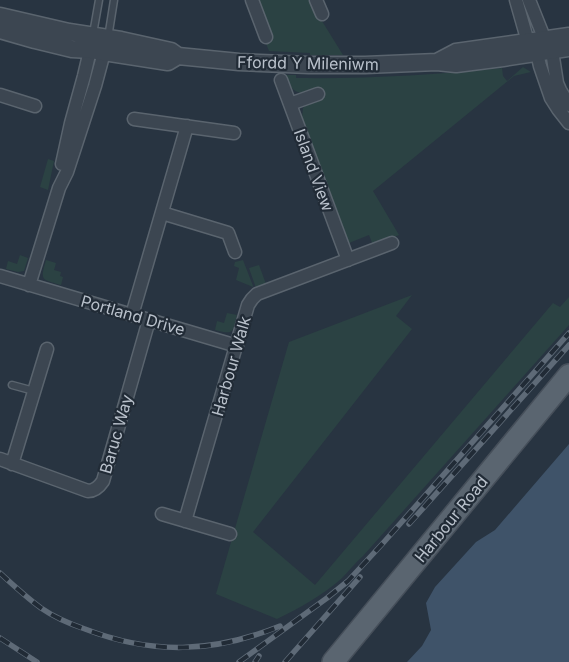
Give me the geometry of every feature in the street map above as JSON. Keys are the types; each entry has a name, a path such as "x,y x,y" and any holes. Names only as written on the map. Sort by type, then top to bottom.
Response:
{"main road":[{"name":"Harbour Road","path":"333,662 432,544 569,375"}],"street":[{"path":"252,0 266,37"},
{"path":"316,0 322,14"},
{"path":"516,0 541,46 562,95 569,105"},
{"path":"530,0 541,46 540,66 551,98 569,123"},
{"name":"Ffordd Y Mileniwm","path":"0,16 68,32 99,44 168,62 178,56 231,62 309,66 437,62 456,64 541,46 569,36"},
{"name":"Ffordd Y Mileniwm","path":"0,30 72,49 99,44"},
{"path":"29,285 58,188 67,172 95,86 99,44"},
{"name":"Ffordd Y Mileniwm","path":"541,46 569,48"},
{"name":"Island View","path":"281,80 348,260"},
{"path":"290,104 318,94"},
{"path":"0,95 35,106"},
{"path":"134,119 234,133"},
{"path":"132,315 187,126"},
{"path":"162,213 228,233 235,252"},
{"name":"Harbour Walk","path":"185,521 248,306 252,299 257,294 392,244"},
{"name":"Portland Drive","path":"0,276 237,346"},
{"name":"Baruc Way","path":"0,459 88,491 93,491 100,486 149,320"},
{"path":"12,464 47,349"},
{"path":"162,514 230,534"}],"lane":[{"path":"99,0 99,44"},
{"path":"99,44 114,0"},
{"path":"12,385 34,392"}],"green space":[{"path":"259,0 309,0 343,55 310,55 310,53 269,51 265,41 273,38"},
{"path":"523,67 531,72 514,76 373,191 399,235 373,245 369,235 349,243 302,119 303,108 306,105 303,93 294,90 286,75 296,75 296,78 373,77 425,75 502,68 503,76 507,81"},
{"path":"48,159 54,161 48,190 40,187"},
{"path":"20,255 28,258 24,271 18,272 6,269 8,261 17,264"},
{"path":"46,260 56,263 54,270 61,272 60,276 63,277 61,285 49,282 44,278 43,272"},
{"path":"243,260 253,287 236,280 239,268 234,266 235,262"},
{"path":"259,265 266,284 256,288 249,268"},
{"path":"412,295 396,316 412,329 253,532 315,585 553,303 560,307 569,297 569,325 341,579 310,601 277,619 216,594 289,342"},
{"path":"227,313 237,315 233,329 229,332 215,330 217,321 224,323"}],"water":[{"path":"569,444 569,662 407,662 422,646 431,630 426,603 435,587 476,542 495,530"}],"railway":[{"path":"239,662 348,581 569,333"},
{"path":"409,524 569,345"},
{"path":"0,573 35,604 57,617 74,625 134,643 159,647 207,646 231,642 280,626"},
{"path":"285,662 360,577"},
{"path":"0,638 37,662"},
{"path":"255,662 259,656"}]}
